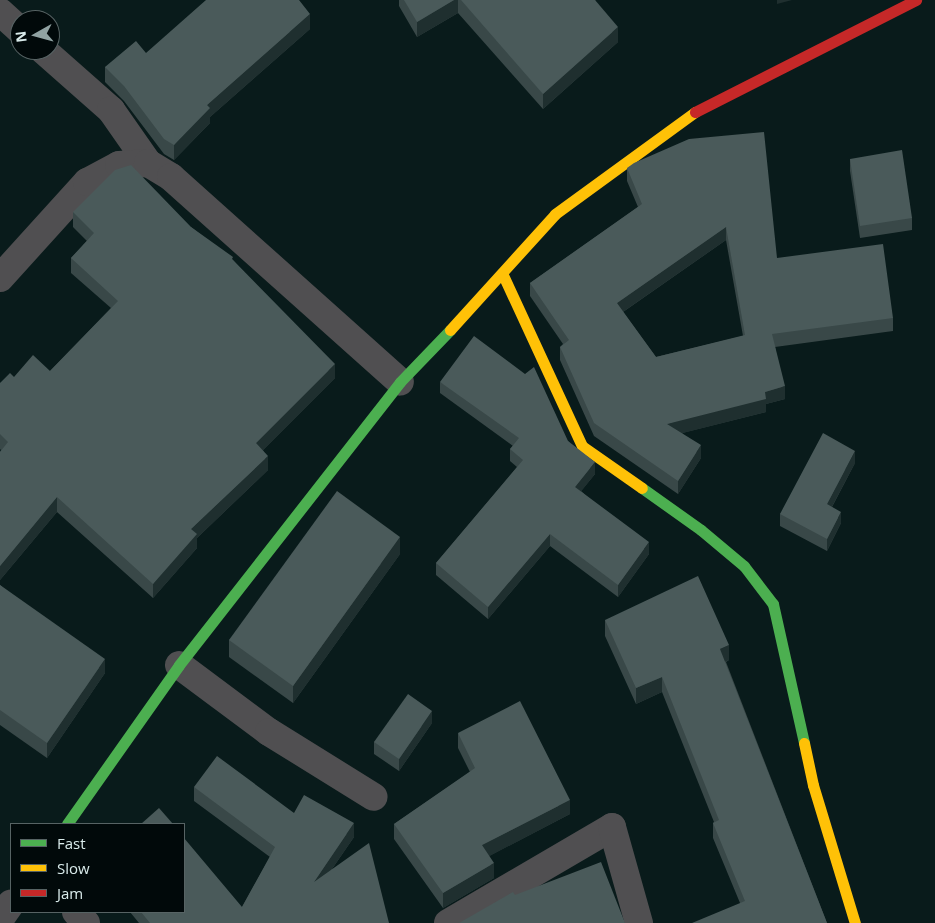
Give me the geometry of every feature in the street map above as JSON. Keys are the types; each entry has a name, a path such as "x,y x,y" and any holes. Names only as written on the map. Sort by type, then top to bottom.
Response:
{"street":[{"path":"68,823 179,665 400,382 503,275 555,214 702,107 908,1"},
{"path":"0,12 10,21"},
{"path":"54,60 111,110 148,163 170,177 400,382"},
{"path":"0,278 86,182 119,165 148,163"},
{"path":"503,275 582,446 701,530 744,566 773,604 813,785 856,923"},
{"path":"179,665 269,732 374,797"},
{"path":"448,923 612,827 639,923"},
{"path":"0,919 10,904"},
{"path":"77,913 86,923"}],"building":[{"path":"206,0 299,0 310,14 207,105 210,108 174,145 164,139 124,86 105,67 136,41 146,53"},
{"path":"404,0 454,0 417,22"},
{"path":"461,0 595,0 618,27 543,94"},
{"path":"764,132 777,258 883,244 893,318 772,334 785,386 765,392 766,399 667,424 701,445 678,481 594,423 560,347 569,340 530,283 642,204 627,168 634,163 689,139","holes":["726,227 745,335 656,357 617,303"]},
{"path":"902,150 912,218 860,226 850,159"},
{"path":"131,165 191,227 233,257 232,259 335,364 256,443 268,456 191,529 197,534 153,584 57,497 0,566 0,452 8,442 0,434 0,383 10,373 14,377 33,355 50,371 118,301 71,258 94,233 73,212 115,170"},
{"path":"474,336 525,374 534,367 568,441 595,462 575,487 649,542 618,585 550,534 488,607 436,563 523,460 510,449 519,438 440,382"},
{"path":"823,433 855,451 827,504 841,512 827,539 780,514"},
{"path":"337,491 400,537 293,686 229,640"},
{"path":"698,576 729,645 720,649 827,923 692,923 745,901 713,823 719,820 662,677 636,688 605,620"},
{"path":"0,585 105,659 47,743 0,710"},
{"path":"408,694 432,711 399,759 374,742"},
{"path":"520,701 570,800 482,845 494,863 443,893 394,824 475,768 458,733"},
{"path":"217,756 294,813 304,795 354,823 314,882 369,843 389,923 150,923 142,913 185,913 185,839 242,907 275,847 194,787"},
{"path":"159,808 172,823 142,823"},
{"path":"601,862 625,923 459,923 513,892 515,895"}],"traffic: fast":[{"path":"68,823 179,665 400,382 450,330"},
{"path":"642,488 701,530 744,566 773,604 804,743"}],"traffic: slow":[{"path":"450,330 555,214 695,112"},
{"path":"503,275 582,446 642,488"},
{"path":"804,743 813,785 855,923"}],"traffic: jam":[{"path":"695,112 916,0"}]}
